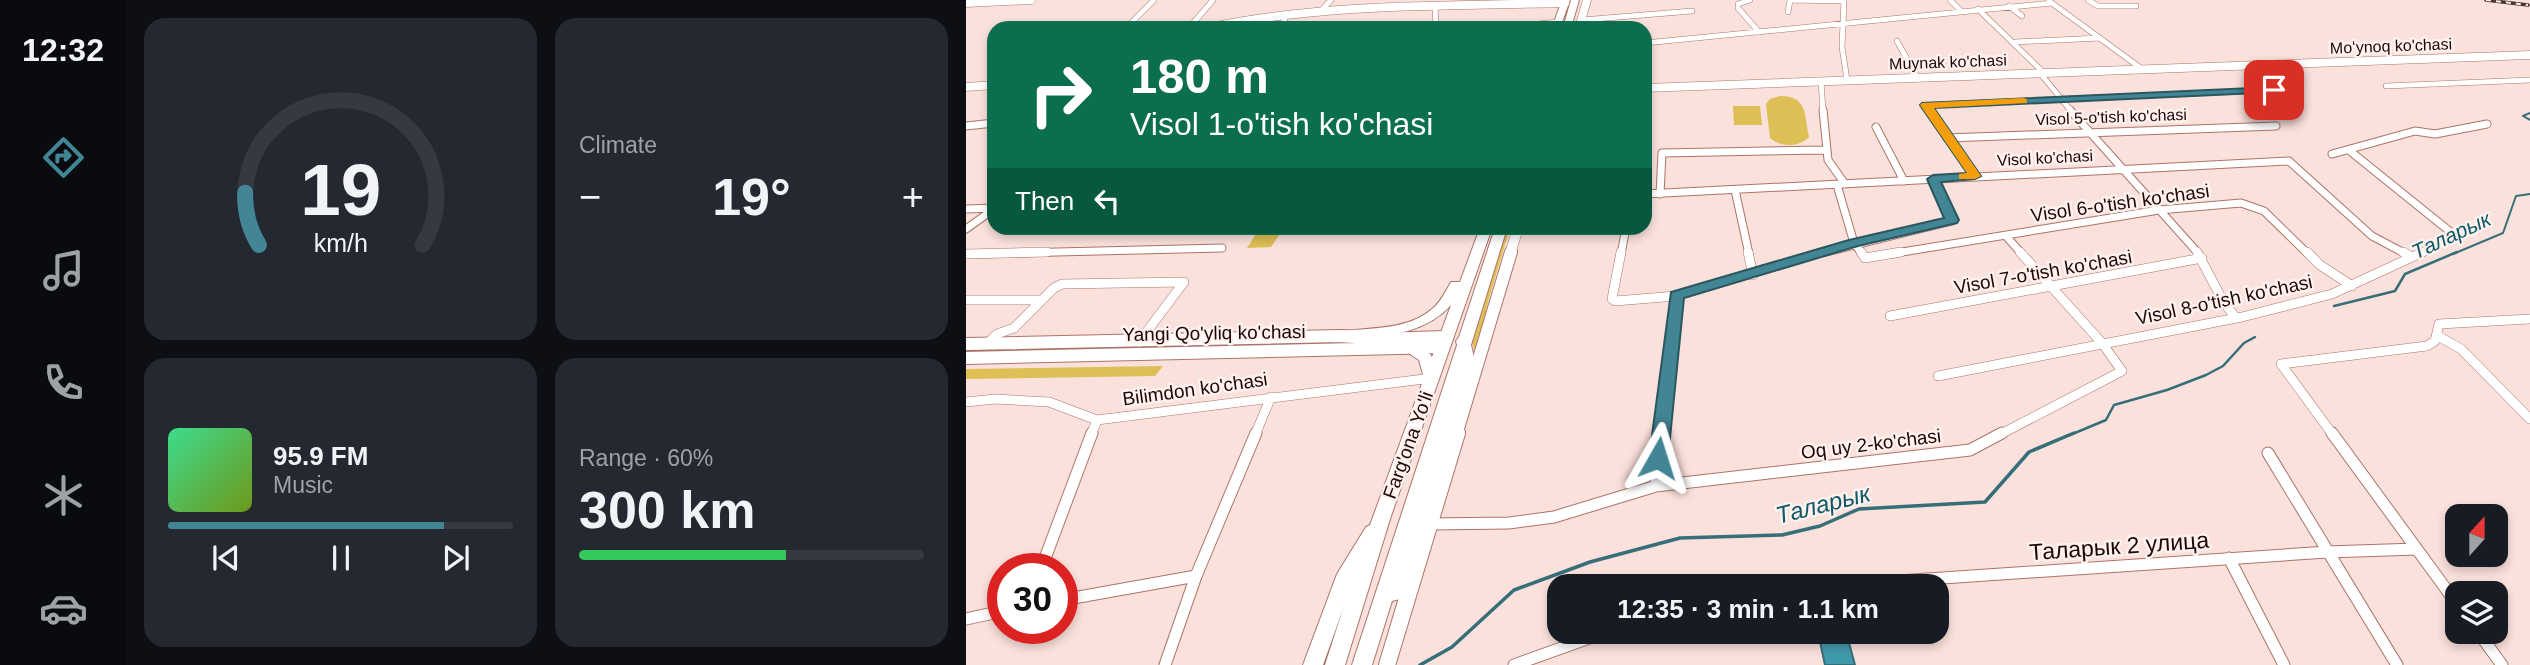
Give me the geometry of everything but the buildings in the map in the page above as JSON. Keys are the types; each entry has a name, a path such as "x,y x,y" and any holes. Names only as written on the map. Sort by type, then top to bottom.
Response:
{"main road":[{"path":"1569,21 1575,0"},
{"path":"1558,21 1565,2"},
{"name":"Farg'ona Yo'li","path":"1451,342 1483,235"},
{"name":"Farg'ona Yo'li","path":"1335,665 1382,516 1432,378 1451,342 1498,235"},
{"path":"1341,336 1364,332 1418,330 1437,323 1449,310 1475,258"},
{"path":"1364,658 1409,557 1468,362 1451,342"},
{"path":"1408,348 1425,357 1432,378"},
{"path":"1313,665 1346,574 1382,516"}],"street":[{"path":"966,3 1031,0"},
{"path":"1133,21 1154,0"},
{"path":"1195,21 1213,0"},
{"path":"1319,13 1331,0"},
{"path":"1582,21 1587,0"},
{"path":"1750,0 1738,6 1759,32"},
{"path":"1788,12 1790,0 1844,0 1842,47 1847,80"},
{"path":"1950,0 1961,11"},
{"path":"2088,0 2098,6 2136,6"},
{"path":"1237,21 1436,6 1565,2"},
{"path":"1652,42 2050,2 2141,69"},
{"path":"1436,6 1436,21"},
{"path":"2009,6 2022,16"},
{"path":"1978,9 2015,42 2042,73 2060,100 2202,258 2224,307 2236,318"},
{"path":"1607,21 1692,11"},
{"path":"1284,21 1286,16"},
{"path":"1785,38 1786,29"},
{"path":"2015,42 2100,38"},
{"path":"1897,41 1917,77"},
{"name":"Moʻynoq ko'chasi","path":"2253,65 2530,55"},
{"path":"1975,176 1926,105 2273,87 2253,65"},
{"name":"Muynak ko'chasi","path":"1652,88 2253,65"},
{"path":"2385,86 2530,79"},
{"path":"1821,81 1825,150 1841,184 1854,243 1864,258"},
{"path":"966,87 987,86"},
{"path":"966,126 987,124"},
{"path":"2332,154 2415,131 2435,134 2487,124"},
{"name":"Visol 5-o'tish ko'chasi","path":"1947,138 2276,126"},
{"path":"1876,127 1904,181"},
{"path":"1660,194 1662,153 1825,150"},
{"name":"Visol 8-o'tish ko'chasi","path":"1938,376 2236,318 2332,294 2454,238 2454,234 2350,151"},
{"name":"Visol ko'chasi","path":"1652,194 2289,161 2372,236 2413,257"},
{"path":"1625,235 1612,299 1615,302 1676,296 1754,275 1854,243 1952,220 1933,179"},
{"path":"1735,190 1754,275"},
{"name":"Visol 6-o'tish ko'chasi","path":"1864,258 2159,209 2241,203 2261,209 2320,265 2352,286"},
{"path":"966,209 987,209"},
{"path":"966,229 987,214"},
{"path":"1387,665 1516,235"},
{"name":"Oq uy 2-ko'chasi","path":"1431,524 1509,523 1554,517 1656,486 1970,450 2122,371 2102,343 2006,236"},
{"path":"966,254 1222,248"},
{"name":"Visol 7-o'tish ko'chasi","path":"1890,316 2202,258"},
{"path":"988,343 997,334 1014,328 1054,288 1074,282 1184,282 1139,342"},
{"path":"1656,486 1676,296"},
{"path":"966,300 1042,300"},
{"path":"2445,588 2281,364 2427,346 2438,336 2439,324 2530,318"},
{"name":"Yangi Qo'yliq ko'chasi","path":"966,344 1341,336 1451,342"},
{"path":"2438,336 2461,349 2530,419"},
{"name":"Yangi Qo'yliq ko'chasi","path":"966,358 1408,348 1451,342"},
{"name":"Bilimdon ko'chasi","path":"966,402 995,399 1049,402 1097,420 1432,378"},
{"path":"1165,665 1196,576 1271,397"},
{"path":"1047,553 1097,420"},
{"path":"2268,453 2397,665"},
{"name":"Таларык 2 улица","path":"1949,577 2228,558 2417,549"},
{"path":"2228,558 2284,665"},
{"path":"1078,597 1196,576"},
{"path":"966,619 987,614"},
{"path":"1514,665 1573,644"},
{"path":"2487,644 2502,665"}],"shaded area":[{"path":"1780,96 1796,99 1803,108 1809,137 1805,141 1784,145 1770,138 1766,104 1770,99"},
{"path":"1733,106 1760,106 1762,125 1734,125"},
{"path":"1255,235 1279,235 1271,247 1247,248"},
{"path":"1505,235 1508,235 1476,355 1471,340"},
{"path":"1163,366 1155,376 966,379 966,369"}],"water":[{"path":"1820,644 1849,644 1855,665 1825,665"}],"waterway":[{"name":"Таларык","path":"2530,113 2523,116 2530,120"},
{"name":"Таларык","path":"2453,254 2503,233 2516,196 2530,194"},
{"name":"Таларык","path":"2334,306 2395,291 2405,274 2457,252"},
{"name":"Таларык","path":"2070,435 2106,420 2114,405 2167,390 2223,366 2244,343 2255,337"},
{"name":"Таларык","path":"1420,665 1452,647 1514,590 1590,562 1680,538 1782,535 1820,526 1859,509 1985,502 2029,452 2074,433"}],"railway":[{"path":"2486,0 2528,5"}],"slow traffic":[{"path":"1964,176 1975,176 1926,105 2023,101"}],"route":[{"path":"1658,458 1676,296 1754,275 1854,243 1952,220 1933,179 1975,176 1926,105 2274,90"}]}
